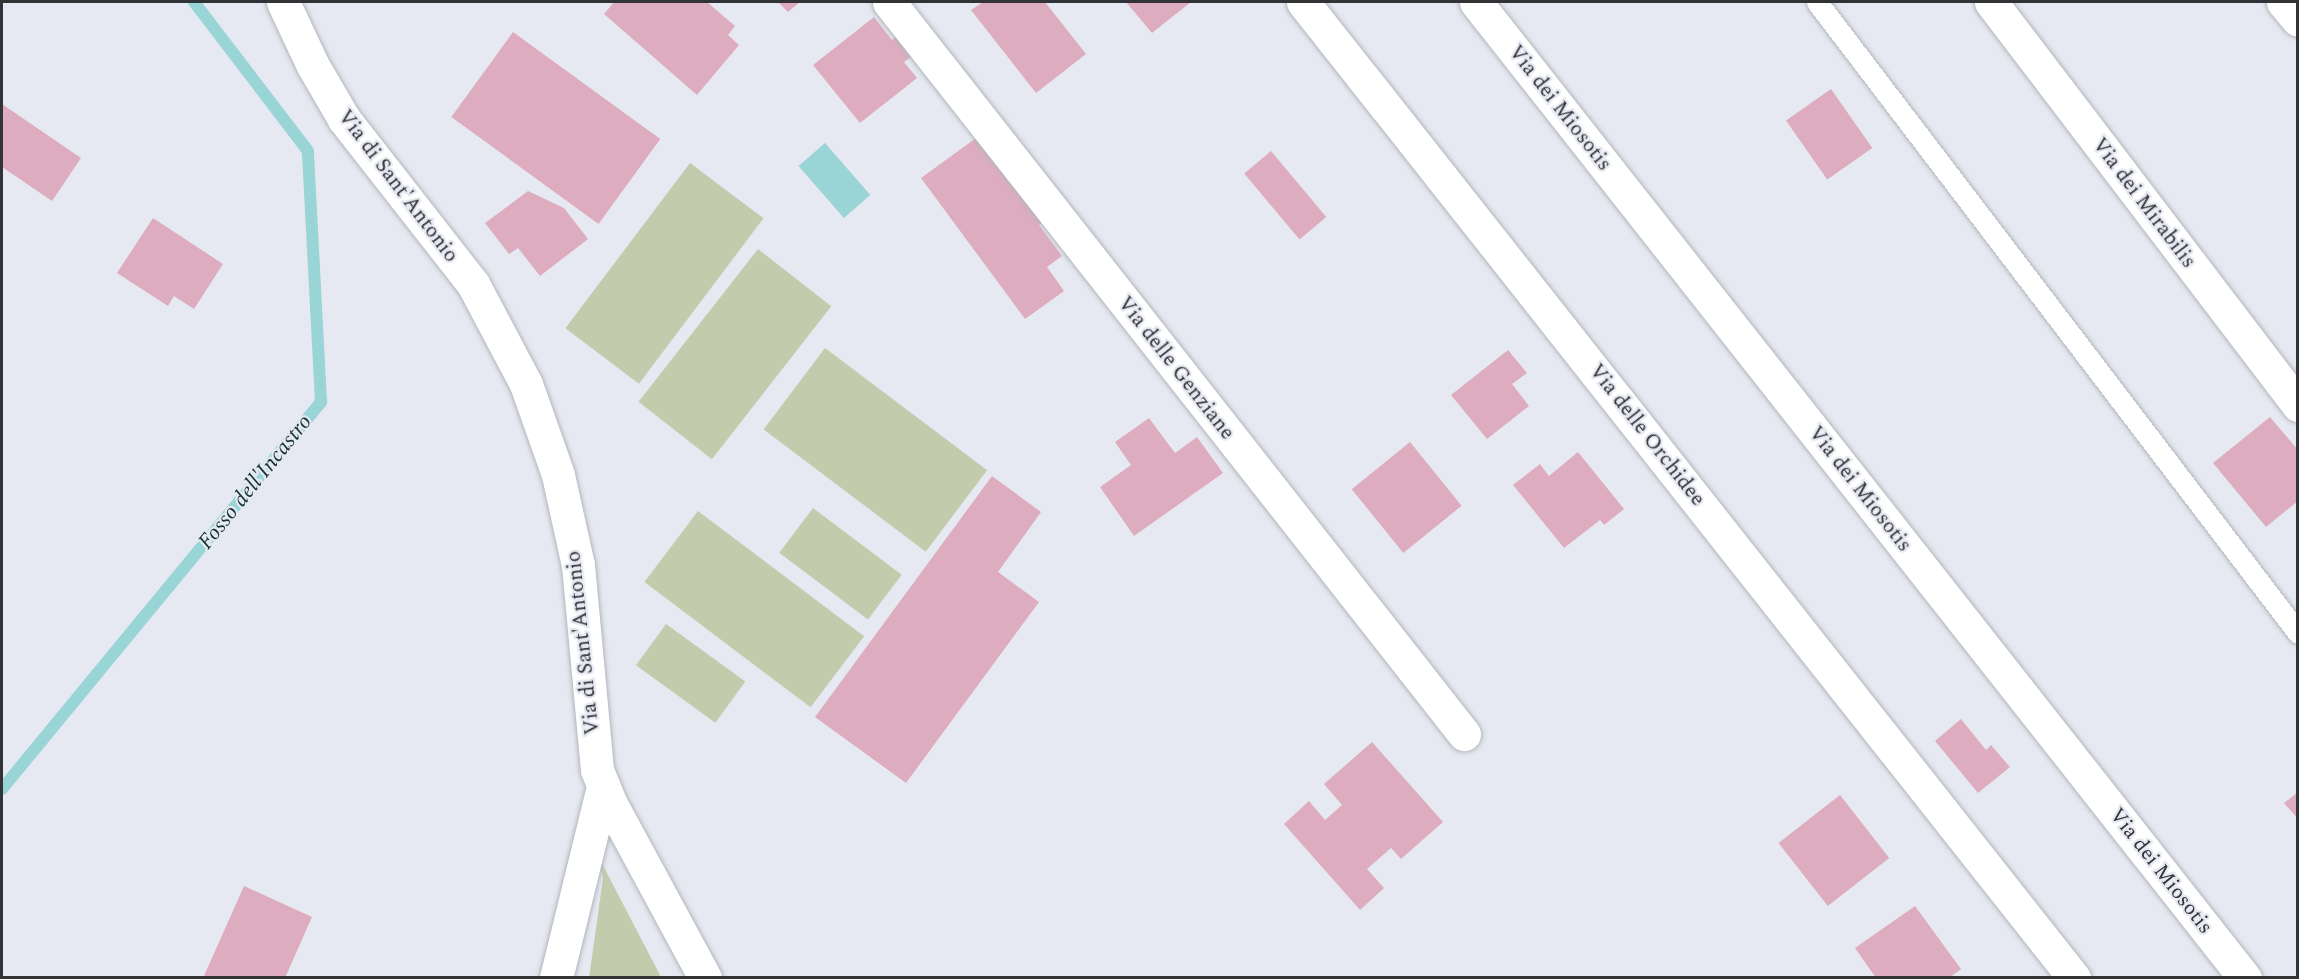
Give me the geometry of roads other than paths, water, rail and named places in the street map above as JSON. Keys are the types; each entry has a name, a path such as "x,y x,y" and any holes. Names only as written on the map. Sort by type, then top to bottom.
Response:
{"street":[{"name":"Via di Sant'Antonio","path":"283,2 312,64 344,119 472,284 526,384 558,475 578,565 594,753 603,786 705,978"},
{"name":"Via delle Genziane","path":"889,2 1464,734"},
{"name":"Via delle Orchidee","path":"1303,2 1991,868 2074,978"},
{"name":"Via dei Miosotis","path":"1476,2 2245,978"},
{"name":"Via dei Mirabilis","path":"1991,2 2298,405"},
{"path":"2283,2 2298,20"},
{"path":"556,978 603,786"}],"lane":[{"path":"1817,2 2298,633"}],"water":[{"path":"825,143 870,195 844,218 799,166"}],"waterway":[{"name":"Fosso dell'Incastro","path":"2,789 321,402 308,151 194,2"}]}
